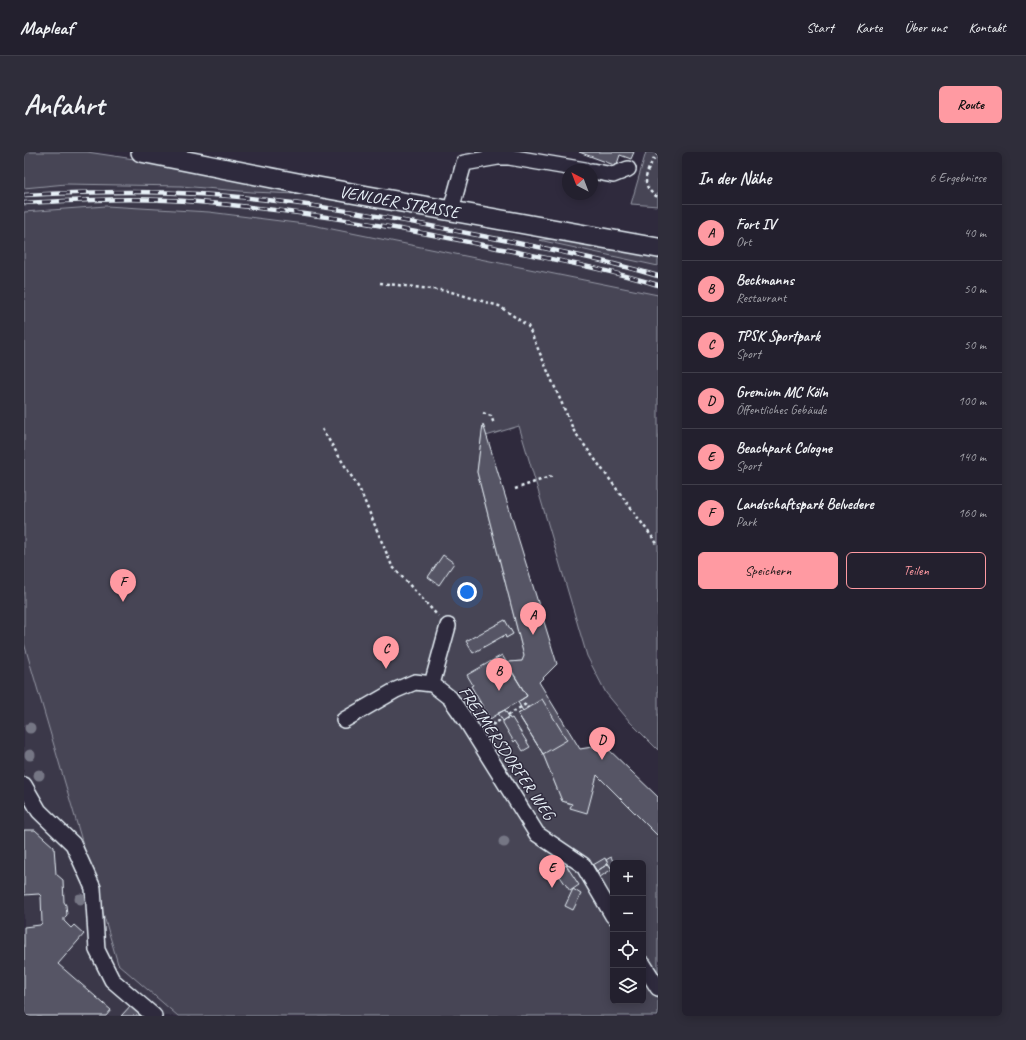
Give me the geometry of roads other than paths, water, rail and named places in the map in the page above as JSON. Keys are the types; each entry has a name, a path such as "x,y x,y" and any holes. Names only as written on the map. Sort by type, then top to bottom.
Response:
{"main road":[{"name":"VENLOER STRASSE","path":"141,152 318,187 658,248"}],"lane":[{"path":"451,210 461,157 509,156 562,166"},
{"path":"598,172 613,175 628,169"},
{"path":"432,684 448,626"},
{"name":"FREIMERSDORFER WEG","path":"344,720 396,690 415,682 432,684 450,698 471,728 537,834 583,865 610,911"},
{"path":"24,785 39,811 73,844 93,888 97,950 112,980 154,1016"},
{"path":"646,968 658,988"}],"railway":[{"path":"24,195 89,192 154,192 232,196 301,204 404,221 519,243 589,258 658,276"},
{"path":"24,203 133,199 176,200 271,209 380,225 452,239 595,268 658,285"}],"place":[{"name":"Landschaftspark Belvedere","path":"123,602"},
{"name":"Fort IV","path":"533,635"},
{"name":"TPSK Sportpark","path":"386,669"},
{"name":"Beckmanns","path":"499,691"},
{"name":"Gremium MC Köln","path":"602,760"},
{"name":"Beachpark Cologne","path":"552,888"}]}
